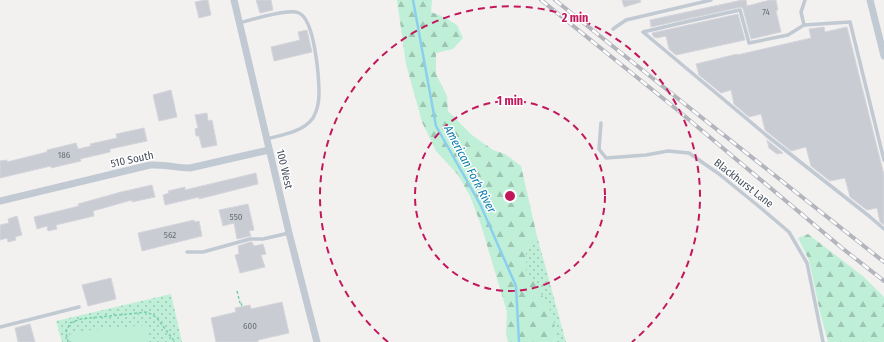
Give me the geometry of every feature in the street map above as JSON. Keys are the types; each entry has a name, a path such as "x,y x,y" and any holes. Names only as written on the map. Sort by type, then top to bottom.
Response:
{"street":[{"name":"100 West","path":"234,0 266,139 317,342"},
{"path":"870,0 884,56"},
{"name":"510 South","path":"0,201 150,165 159,164 180,168 190,168 269,150"}],"lane":[{"path":"613,29 626,20 711,0"},
{"path":"804,25 801,12 805,0"},
{"path":"884,160 850,22 804,25 788,35 749,43 740,10 643,32 766,135 884,229"},
{"path":"239,23 284,12 300,13 305,18 309,26 316,52 319,94 317,108 312,118 304,127 266,139"},
{"name":"Blackhurst Lane","path":"600,123 599,149 606,158 646,155 668,151 689,154 719,174 789,232 807,264 824,342"},
{"path":"188,252 203,252 250,239 263,239 289,233"},
{"path":"0,327 79,307"}],"path":[{"path":"237,291 242,306"},
{"path":"68,342 66,332 70,323 81,319 147,312 156,317 175,342"}],"green space":[{"path":"397,0 432,0 431,12 444,17 457,25 463,38 453,49 436,53 436,74 447,96 448,111 472,135 493,150 505,154 521,166 537,236 526,251 526,270 537,286 553,316 556,337 554,342 508,342 506,334 507,312 481,225 470,196 458,175 436,151 422,122 406,64"},
{"path":"808,234 864,277 884,297 884,342 828,342 809,260 798,238"},
{"path":"537,236 566,342 554,342 556,337 526,270 526,251"},
{"path":"171,294 182,342 62,342 56,321"},
{"path":"148,325 149,342 72,342 70,332"}],"building":[{"path":"208,0 211,15 199,18 195,2"},
{"path":"256,0 271,0 273,10 260,13"},
{"path":"622,0 640,0 641,2 624,7"},
{"path":"746,0 747,6 770,0 776,0 778,10 776,11 781,32 751,39 743,9 741,7 651,27 650,20"},
{"path":"738,14 745,40 676,55 669,49 666,36 656,38 652,33"},
{"path":"824,27 825,32 847,27 884,175 884,225 880,222 877,208 867,210 850,197 845,178 830,181 811,166 806,147 791,151 765,130 761,114 749,117 734,104 731,90 721,93 699,75 696,64 811,38 809,29"},
{"path":"307,30 312,52 274,61 271,47 300,40 298,32"},
{"path":"171,90 177,117 159,121 153,95"},
{"path":"207,113 208,121 212,120 217,145 202,148 199,136 196,136 195,129 198,128 195,115"},
{"path":"144,128 147,141 110,149 110,152 80,159 81,161 51,168 51,166 0,178 0,161 7,160 7,162 76,143 78,149 91,146 90,144 117,138 116,134"},
{"path":"767,140 783,153 777,154 769,148"},
{"path":"256,173 258,184 199,199 199,197 165,205 163,195 169,193 168,191 185,187 185,190"},
{"path":"152,185 155,197 132,202 132,200 93,211 94,216 56,225 57,229 48,231 47,226 37,229 34,217 79,206 78,204 121,192"},
{"path":"248,204 254,230 249,231 251,236 237,239 234,223 223,226 219,210"},
{"path":"17,216 22,235 15,237 16,240 8,242 7,238 0,240 0,225 9,223 8,219"},
{"path":"194,220 195,222 199,221 202,236 142,251 138,233"},
{"path":"252,242 254,246 263,244 266,254 261,255 265,267 240,273 235,255 239,254 238,246"},
{"path":"111,278 116,299 88,306 82,285"},
{"path":"282,302 289,333 258,340 258,342 216,342 211,318 236,312 235,308 250,305 251,309"},
{"path":"30,324 35,342 18,342 15,328"}],"waterway":[{"name":"American Fork River","path":"413,0 436,126 480,204 516,286 519,342"}],"railway":[{"path":"541,0 675,108 842,248 884,281"},
{"path":"555,0 884,262"}]}
